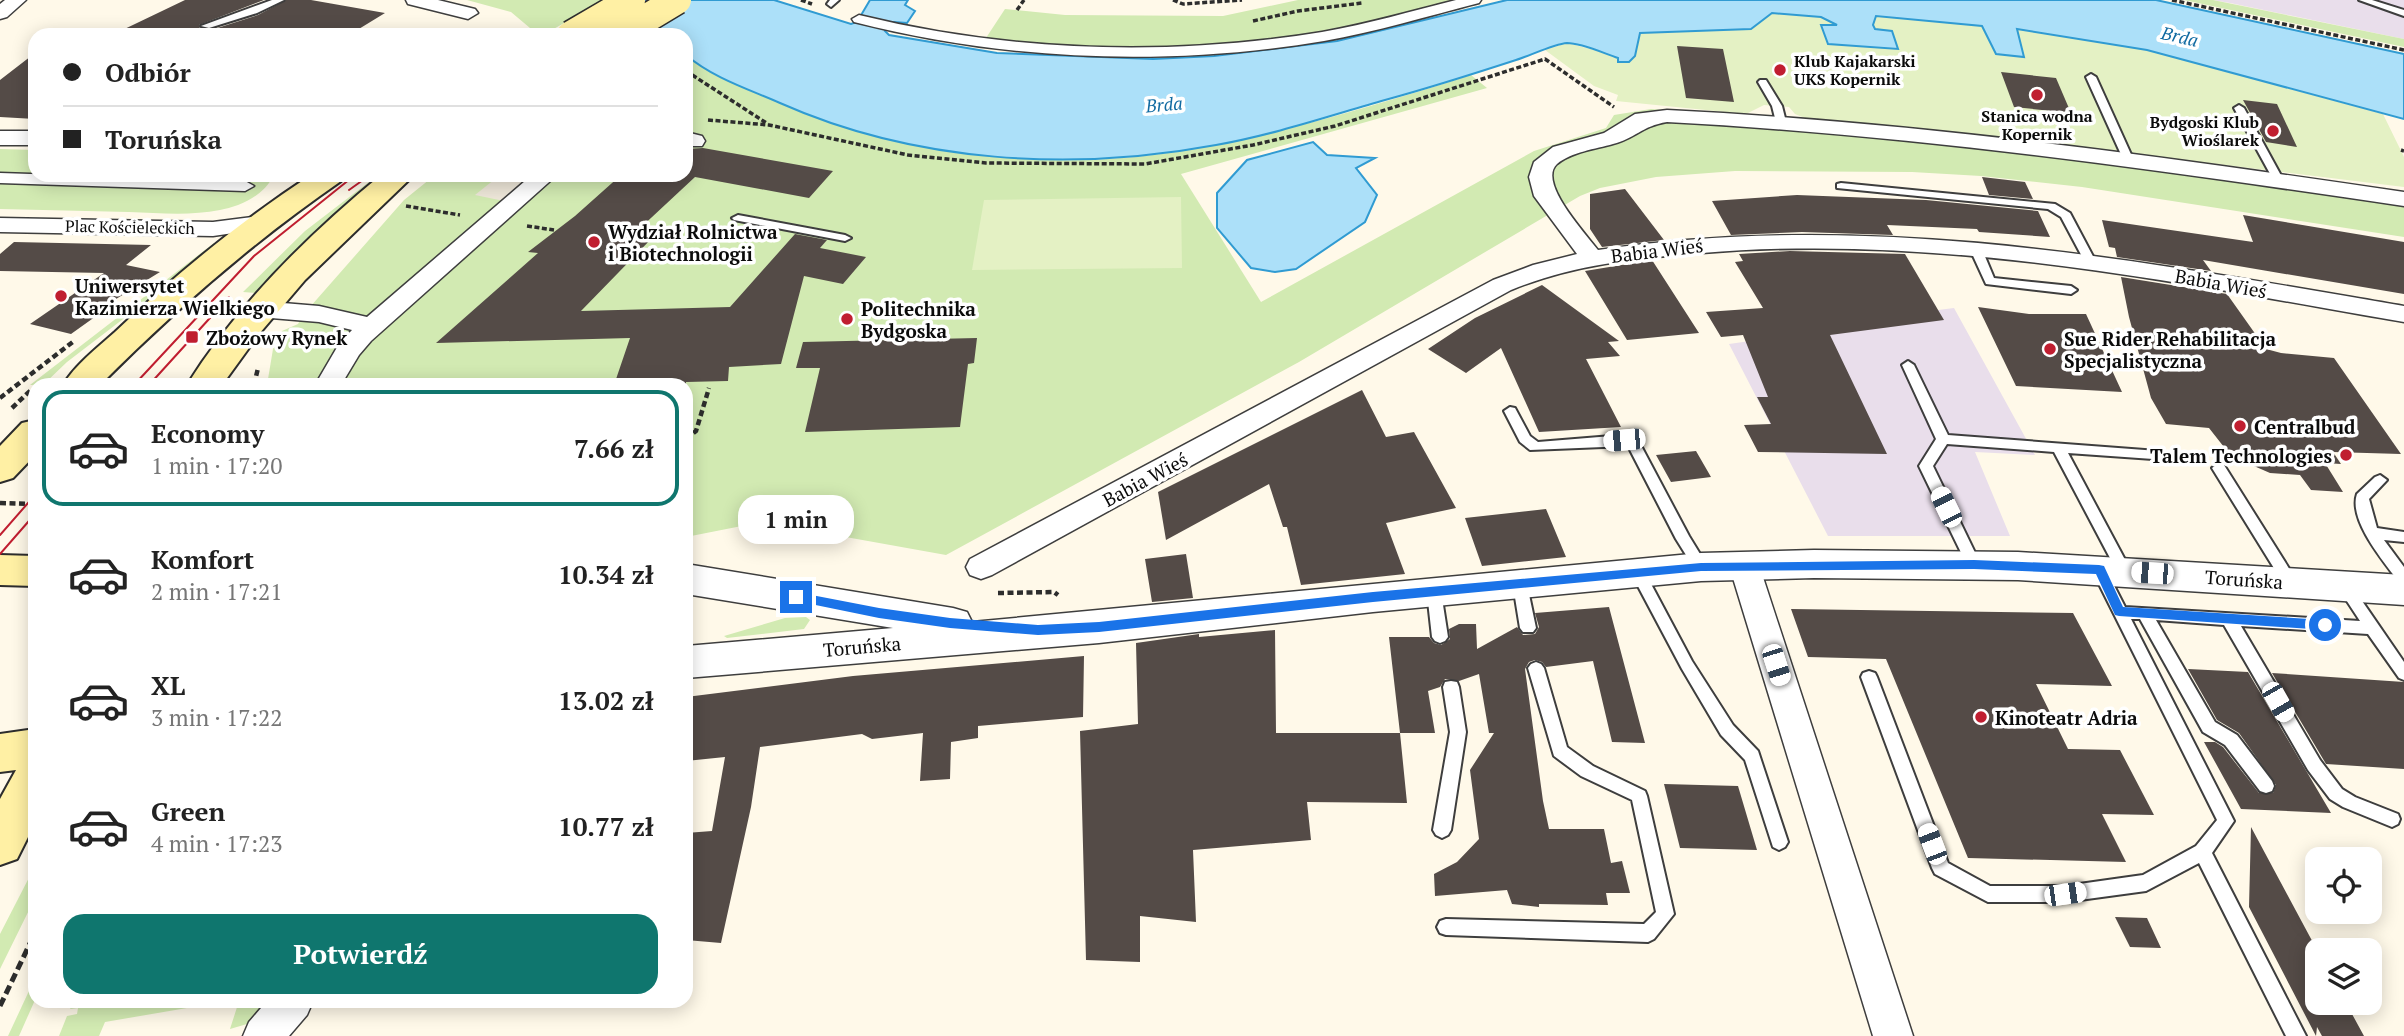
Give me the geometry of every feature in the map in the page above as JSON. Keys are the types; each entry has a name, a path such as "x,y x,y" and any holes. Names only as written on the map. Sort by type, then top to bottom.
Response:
{"main road":[{"path":"583,28 631,0"},
{"path":"631,28 677,0"},
{"path":"87,378 155,312 260,223 316,182"},
{"path":"209,378 259,309 332,231 391,182"},
{"path":"0,469 28,439"},
{"path":"0,570 28,571"},
{"path":"0,753 28,749"},
{"path":"0,844 28,791"}],"street":[{"path":"0,13 17,0"},
{"path":"415,0 468,13"},
{"path":"859,19 945,40 1031,49 1152,52 1275,43 1325,36 1474,0"},
{"path":"1592,258 1546,196 1540,177 1545,162 1561,152 1612,138 1643,119 1667,116 1781,122 2129,161 2404,199"},
{"path":"0,138 28,138"},
{"path":"0,177 28,178"},
{"path":"137,182 246,186"},
{"path":"332,378 348,351 373,326 539,182"},
{"name":"Plac Kościeleckich","path":"0,225 213,229 260,223"},
{"name":"Babia Wieś","path":"981,566 1502,285 1536,270 1592,258 1700,244 1802,239 1913,242 2090,262 2404,314"},
{"path":"259,309 319,314 373,326"},
{"path":"1744,565 1894,1036"},
{"name":"Toruńska","path":"693,661 1038,630 1099,627 1434,592 1744,565 1974,565 2112,570 2404,590"},
{"name":"Toruńska","path":"693,580 752,588 879,613 950,623 1038,630"},
{"path":"263,1036 287,1008"}],"lane":[{"path":"206,26 280,0"},
{"path":"2363,0 2404,13"},
{"path":"2091,77 2129,161"},
{"path":"1763,82 1777,106 1781,122"},
{"path":"2239,108 2280,181"},
{"path":"1841,186 2051,206 2066,215 2090,262"},
{"path":"738,218 845,238"},
{"path":"1975,247 1990,281 2071,290"},
{"path":"1908,365 1943,439"},
{"path":"1510,411 1525,439 1535,447 1624,440 1633,443 1683,539 1701,567"},
{"path":"1943,439 2153,454"},
{"path":"1943,439 1926,466 1974,565"},
{"path":"1869,677 1941,868 1988,894 2065,894 2146,883 2202,852 2226,821 2119,612 2112,570 2059,448"},
{"path":"2219,468 2290,582"},
{"path":"2380,480 2362,498 2362,513 2372,533 2404,578"},
{"path":"2372,533 2404,537"},
{"path":"1638,573 1687,666 1727,730 1752,756 1779,842"},
{"path":"1520,585 1528,628"},
{"path":"2343,585 2404,674"},
{"path":"1434,592 1440,637"},
{"path":"2119,612 2373,628"},
{"path":"2144,613 2209,727 2231,740 2266,786"},
{"path":"2230,619 2314,765 2336,794 2392,819"},
{"path":"1446,927 1648,933 1665,914 1639,796 1587,771 1560,751 1536,668"},
{"path":"1442,830 1458,732 1451,687"},
{"path":"2202,852 2296,1036"}],"path":[{"path":"1017,10 1024,0"},
{"path":"1173,0 1183,4 1242,0"},
{"path":"2172,0 2404,50"},
{"path":"698,119 769,125 908,155 986,163 1145,164 1253,145 1335,126 1545,59 1614,107 1643,119"},
{"path":"693,76 769,125"},
{"path":"693,433 709,388"},
{"path":"0,503 28,503"},
{"path":"0,1006 28,948"}],"shaded area":[{"path":"2213,0 2404,0 2404,39 2230,3"},
{"path":"491,182 527,182 504,201 475,195"},
{"path":"1954,308 2035,455 1975,452 2010,536 1828,536 1729,344 1807,333 1819,325"}],"green space":[{"path":"467,0 605,0 555,28 530,28 511,12"},
{"path":"1298,0 1462,0 1320,32 1212,46 1127,49 984,41 1005,9 1065,15 1223,16"},
{"path":"2184,0 2213,0 2404,39 2404,47"},
{"path":"1772,13 1821,17 1839,26 1875,29 1873,25 1876,16 1982,26 1996,54 2023,57 2017,29 2147,50 2383,114 2404,157 2404,187 2014,139 1807,119 1795,114 1789,107 1764,105 1746,114 1616,101 1618,95 1594,86 1545,50 1567,43 1630,59 1635,56 1640,33 1751,29"},
{"path":"693,61 731,82 825,121 923,147 1024,159 1125,158 1174,152 1287,129 1471,75 1487,88 1181,174 1261,302 1534,151 1606,128 1614,115 1651,109 1781,118 2404,203 2404,237 2082,187 1981,176 1912,172 1735,171 1656,177 1600,188 1580,196 1299,362 946,555 762,522 693,536 693,378 268,378 273,349 282,331 298,324 404,200 426,182 693,182"},
{"path":"0,149 28,150 28,182 270,182 251,199 209,212 174,214 0,209"},
{"path":"369,182 376,182 257,293 243,292 305,231"},
{"path":"1181,197 1182,268 972,270 984,200"},
{"path":"214,243 215,247 208,254 67,362 50,378 39,378"},
{"path":"806,617 810,620 804,629 727,638 724,636 785,618"},
{"path":"28,880 28,912 0,969 0,934"},
{"path":"28,993 28,1008 31,1008 19,1036 8,1036"},
{"path":"78,1008 187,1008 105,1022 99,1036 59,1036 67,1016 77,1014"},
{"path":"237,1008 262,1008 247,1024 230,1029"}],"water":[{"name":"Brda","path":"613,0 774,0 851,24 857,22 870,0 908,0 905,5 915,11 907,23 894,22 885,31 889,35 997,53 1153,59 1214,56 1337,41 1507,0 2156,0 2404,54 2404,119 2147,50 2017,29 2024,57 1996,54 1982,26 1876,16 1873,25 1875,29 1892,31 1898,49 1828,44 1821,25 1837,25 1821,17 1772,13 1751,29 1640,33 1635,56 1629,62 1618,62 1618,58 1579,45 1562,44 1418,91 1280,131 1216,145 1106,158 995,157 939,150 885,139 832,123 731,82 696,63 693,61 693,28 655,28"},
{"path":"1313,142 1327,155 1375,158 1356,168 1377,195 1365,222 1296,269 1275,272 1251,268 1217,228 1217,193 1247,160"}],"building":[{"path":"185,0 264,0 199,25 200,28 127,28"},
{"path":"286,0 311,0 385,13 360,28 217,28 258,15"},
{"path":"1677,46 1723,49 1734,102 1686,98"},
{"path":"28,58 28,119 0,117 0,80"},
{"name":"Stanica wodna Kopernik","path":"2001,72 2056,78 2071,113 2014,107"},
{"name":"Bydgoski Klub Wioślarek","path":"2243,100 2277,104 2297,147 2266,142"},
{"path":"703,148 833,171 809,198 695,177 693,179 693,149"},
{"path":"1982,177 2025,182 2033,199 1989,195"},
{"path":"613,182 690,182 637,231 655,235 581,311 730,307 795,234 827,240 820,248 866,257 843,284 804,276 781,364 729,367 728,381 616,378 630,338 436,343 538,253 528,252"},
{"path":"1625,189 1664,240 1602,247 1590,229 1590,194"},
{"path":"1797,195 1926,200 2038,211 2050,237 1979,232 1977,229 1887,225 1893,235 1802,232 1731,235 1712,201"},
{"path":"2243,215 2404,242 2404,294 2203,260 2211,271 2117,257 2115,248 2109,247 2102,220 2253,242"},
{"path":"14,242 151,245 126,265 160,272 103,307 106,309 71,334 30,324 104,273 0,271 0,254"},
{"path":"1790,251 1905,254 1944,320 1830,335 1887,454 1758,452 1744,425 1771,424 1757,397 1768,397 1743,335 1721,337 1706,312 1763,308 1735,262 1743,261 1739,254"},
{"path":"1652,260 1699,333 1627,340 1585,271"},
{"path":"2121,277 2227,294 2266,349 2334,358 2401,454 2333,452 2341,464 2325,463 2343,492 2311,490 2300,475 2270,473 2231,456 2209,428 2166,424 2151,398"},
{"path":"1542,285 1619,341 1608,342 1620,356 1586,359 1621,427 1539,432 1501,348 1466,373 1428,349 1475,318"},
{"name":"Sue Rider Rehabilitacja Specjalistyczna","path":"1978,307 2029,314 2086,314 2122,392 2016,386"},
{"path":"977,338 974,363 968,364 960,427 805,432 820,368 796,368 803,342"},
{"path":"1362,390 1386,437 1414,432 1456,508 1386,523 1405,574 1301,585 1287,527 1283,527 1269,484 1166,540 1158,492"},
{"path":"1696,451 1711,477 1671,482 1656,455"},
{"path":"1546,509 1566,557 1482,566 1465,518"},
{"path":"1186,554 1193,598 1152,602 1145,559"},
{"path":"1609,607 1645,743 1612,742 1593,661 1546,667 1535,660 1529,662 1525,669 1549,829 1604,829 1611,863 1622,861 1630,893 1606,893 1608,905 1539,904 1539,907 1512,904 1507,890 1435,896 1434,874 1457,862 1479,839 1470,770 1494,733 1489,733 1479,674 1459,681 1445,679 1440,687 1428,691 1435,733 1400,733 1389,637 1429,637 1434,643 1441,645 1450,639 1449,629 1459,624 1476,624 1477,649 1517,627 1523,635 1535,634 1539,627 1535,613"},
{"name":"Kinoteatr Adria","path":"1791,609 2073,613 2112,686 2036,684 2068,749 2120,750 2154,815 2102,814 2126,862 1968,858 1886,659 1808,657"},
{"path":"1275,630 1276,733 1400,733 1407,803 1307,802 1311,840 1193,850 1196,922 1140,916 1140,962 1086,960 1080,731 1138,724 1136,643 1199,634 1199,637"},
{"path":"1084,656 1083,717 978,726 978,738 951,742 950,779 920,781 923,733 872,739 862,734 760,747 751,807 721,943 693,941 693,832 712,831 725,757 693,760 693,696 853,676"},
{"path":"2188,669 2248,672 2331,813 2241,809 2204,742 2215,742 2223,747 2259,793 2273,793 2276,785 2239,733 2217,720"},
{"path":"2272,673 2404,682 2404,769 2326,764"},
{"path":"1664,784 1738,786 1757,850 1680,848"},
{"path":"2251,827 2311,938 2305,938 2305,1015 2249,907"},
{"path":"2115,917 2147,918 2161,948 2130,947"},
{"path":"2305,1015 2353,1015 2364,1036 2322,1036 2317,1027 2316,1036"}],"tram line":[{"path":"602,28 649,0"},
{"path":"141,378 254,256 346,182"},
{"path":"349,190 360,182"},
{"path":"155,378 229,297"},
{"path":"0,535 28,503"},
{"path":"0,554 28,522"}],"place":[{"name":"Klub Kajakarski UKS Kopernik","path":"1780,70"},
{"name":"Stanica wodna Kopernik","path":"2037,95"},
{"name":"Bydgoski Klub Wioślarek","path":"2273,131"},
{"name":"Wydział Rolnictwa i Biotechnologii","path":"594,242"},
{"name":"Uniwersytet Kazimierza Wielkiego","path":"61,296"},
{"name":"Politechnika Bydgoska","path":"847,319"},
{"name":"Zbożowy Rynek","path":"192,337"},
{"name":"Sue Rider Rehabilitacja Specjalistyczna","path":"2050,349"},
{"name":"Centralbud","path":"2240,426"},
{"name":"Talem Technologies","path":"2346,455"},
{"name":"Kinoteatr Adria","path":"1981,717"}],"route":[{"path":"796,597 950,623 1038,630 1099,627 1373,597 1701,567 1974,565 2099,570 2119,612 2325,625"}]}
